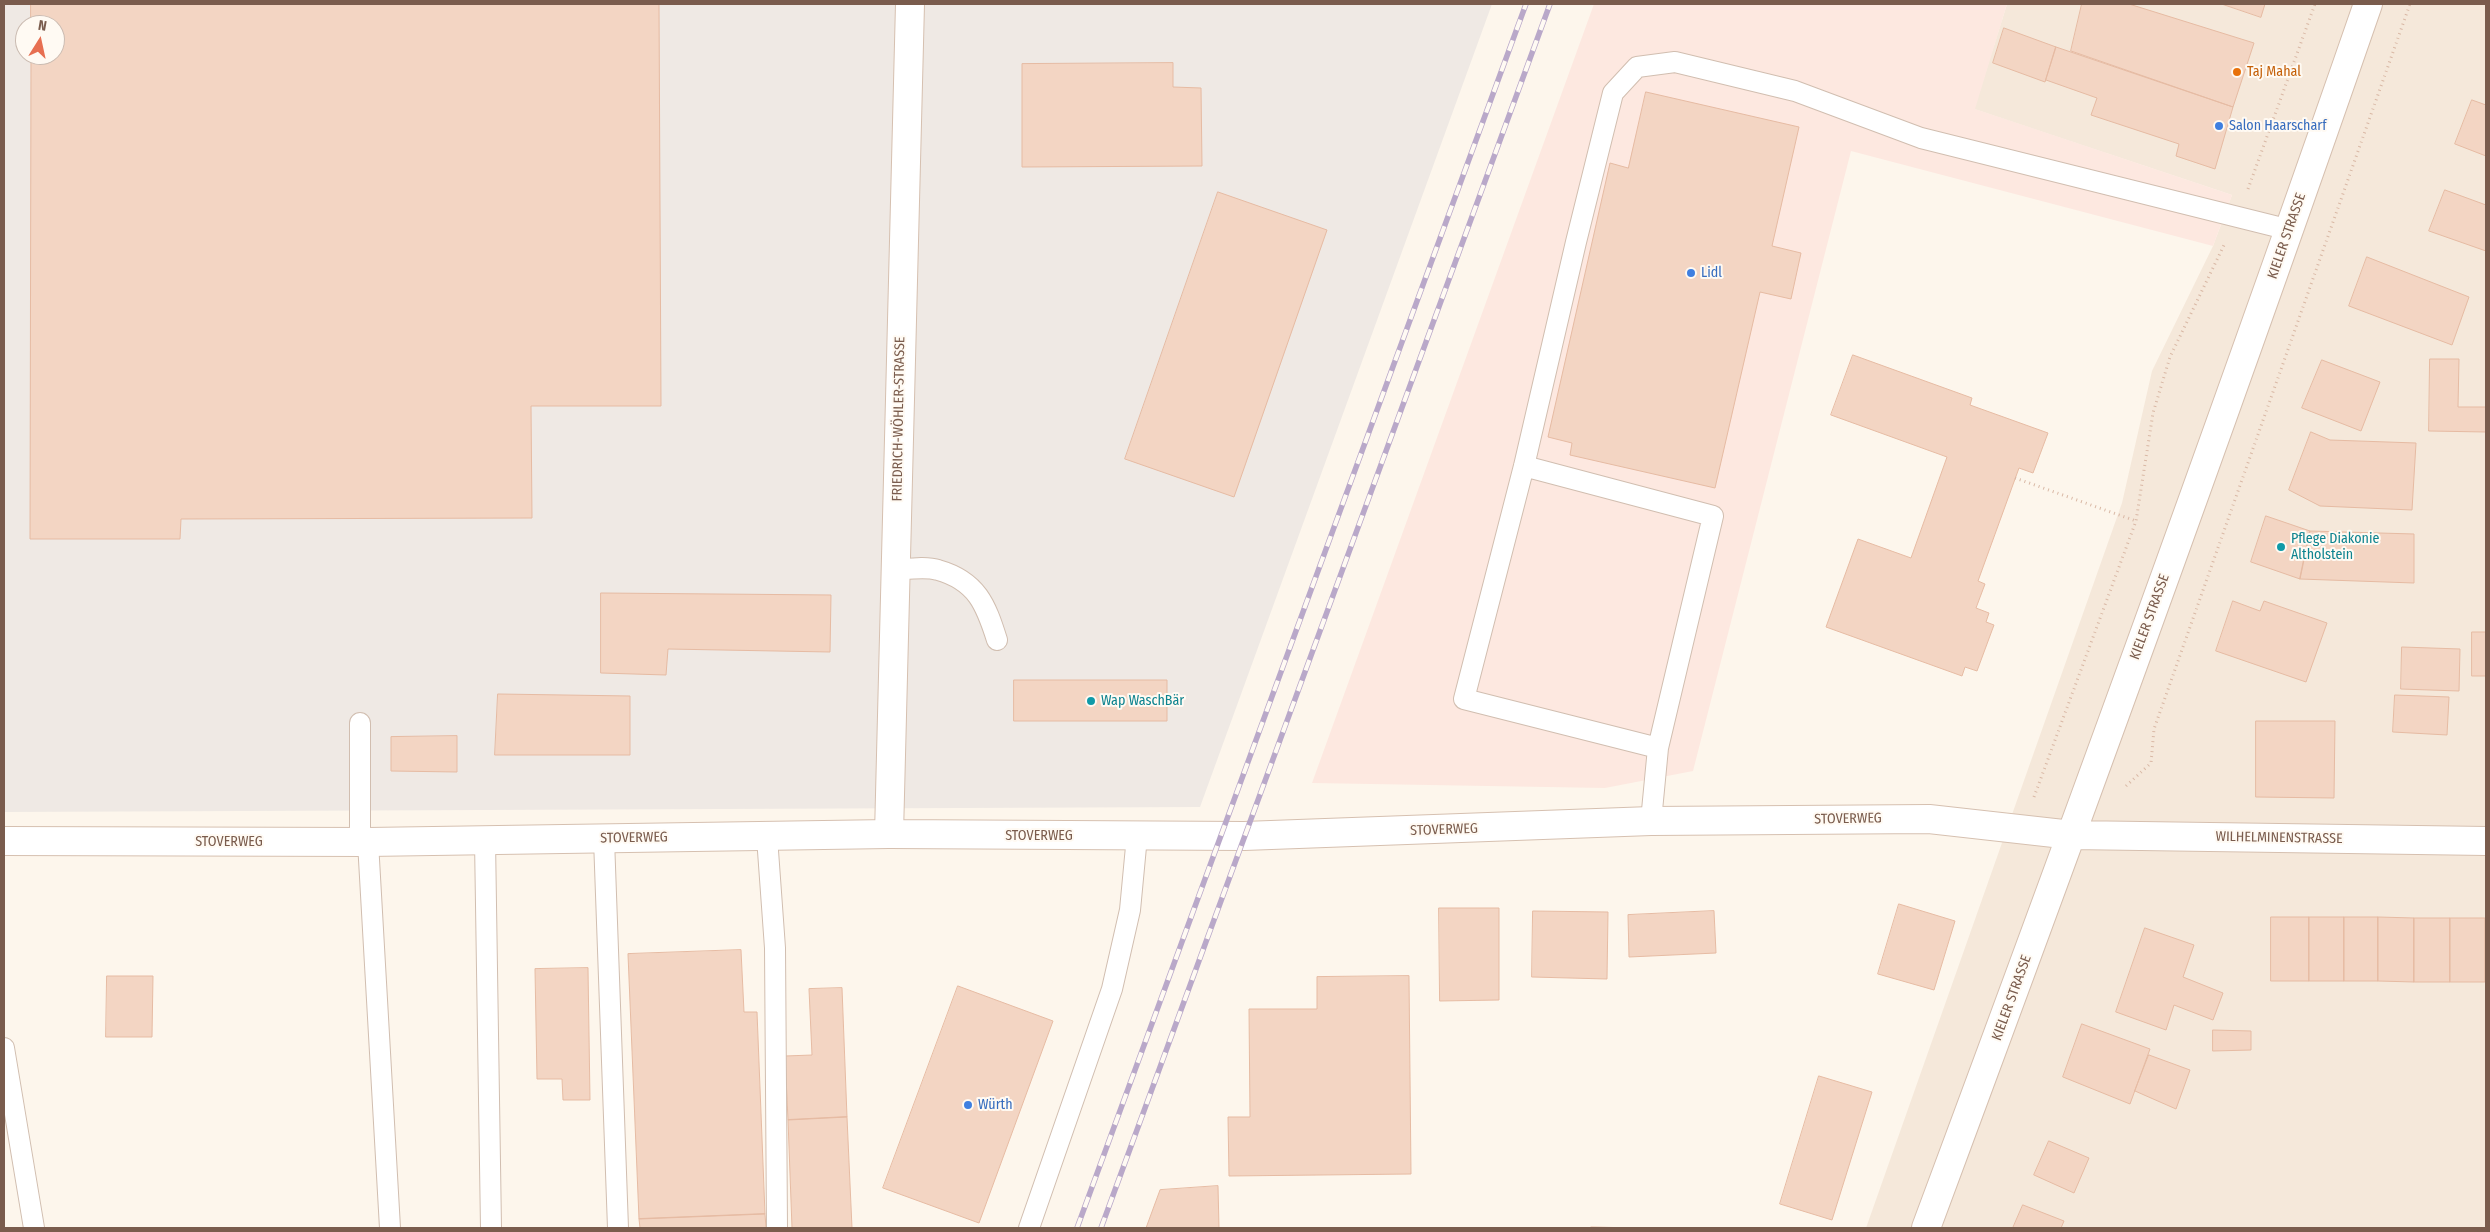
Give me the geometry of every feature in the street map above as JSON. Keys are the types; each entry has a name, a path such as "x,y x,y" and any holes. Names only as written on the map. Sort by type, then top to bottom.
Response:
{"street":[{"name":"FRIEDRICH-WÖHLER-STRASSE","path":"889,834 910,4"},
{"name":"KIELER STRASSE","path":"1926,1228 2072,835 2290,230 2368,4"},
{"name":"STOVERWEG","path":"4,841 364,842 889,834 1254,836 1651,821 1930,818 2072,835"},
{"name":"WILHELMINENSTRASSE","path":"2072,835 2486,841"}],"lane":[{"path":"1658,748 1464,699 1524,466 1613,92 1637,66 1675,62 1795,90 1921,138 2290,230"},
{"path":"1524,466 1713,516 1658,748 1651,821"},
{"path":"895,570 937,569 971,585 988,612 998,640"},
{"path":"360,723 364,842 390,1228"},
{"path":"1029,1228 1112,989 1130,910 1136,836"},
{"path":"767,837 775,948 777,1228"},
{"path":"604,839 618,1228"},
{"path":"485,840 491,1228"},
{"path":"4,1048 34,1228"}],"path":[{"path":"2022,830 2136,521 2153,413 2170,357 2237,218 2314,4"},
{"path":"2122,789 2151,763 2154,729 2160,711 2410,4"},
{"path":"2015,478 2136,521"}],"shaded area":[{"path":"4,4 1492,4 1200,807 4,812"},
{"path":"1594,4 2007,4 1975,109 2232,195 2213,246 1851,151 1693,771 1605,788 1312,783"},
{"path":"2007,4 2486,4 2486,1228 1866,1228 2122,503 2152,371 2213,246 2232,195 1974,109"}],"building":[{"path":"31,4 659,4 661,406 531,406 532,518 181,519 180,539 30,539 31,65 65,65 65,15 31,15"},
{"path":"2082,4 2129,4 2254,43 2233,107 2071,51"},
{"path":"2222,4 2265,4 2261,17"},
{"path":"2004,28 2056,47 2045,82 1993,63"},
{"path":"2056,47 2233,107 2215,169 2176,156 2179,144 2091,115 2097,98 2046,80"},
{"path":"1173,63 1173,87 1201,88 1202,166 1022,167 1022,64"},
{"name":"Lidl","path":"1646,92 1799,127 1772,246 1801,253 1791,299 1760,292 1715,488 1570,455 1572,443 1548,437 1610,163 1628,168"},
{"path":"2472,100 2486,105 2486,156 2455,144"},
{"path":"2445,190 2486,205 2486,251 2429,231"},
{"path":"1218,192 1327,230 1234,497 1125,459"},
{"path":"2367,257 2469,297 2452,345 2349,306"},
{"path":"1853,355 1972,398 1970,405 2048,433 2033,473 2019,468 1978,581 1985,584 1976,608 1989,613 1986,622 1994,625 1977,671 1965,667 1962,676 1826,627 1858,539 1911,558 1947,457 1831,415"},
{"path":"2430,359 2459,359 2458,407 2486,407 2486,432 2429,431"},
{"path":"2322,360 2380,382 2361,431 2302,408"},
{"path":"2311,432 2330,440 2416,443 2412,510 2320,506 2289,490"},
{"name":"Pflege Diakonie Altholstein","path":"2266,516 2310,531 2300,579 2251,562"},
{"path":"2310,531 2414,534 2414,583 2300,579"},
{"path":"601,593 831,595 830,652 668,649 666,675 601,673"},
{"path":"2233,601 2260,611 2264,601 2327,623 2306,682 2216,651"},
{"path":"2472,632 2486,632 2486,676 2472,676"},
{"path":"2402,647 2460,649 2459,691 2401,689"},
{"name":"Wap WaschBär","path":"1014,680 1167,680 1167,721 1014,721"},
{"path":"498,694 630,696 630,755 495,755"},
{"path":"2395,695 2449,697 2447,735 2393,732"},
{"path":"2256,721 2335,721 2334,798 2256,797"},
{"path":"457,736 457,772 391,771 391,737"},
{"path":"1899,904 1955,921 1934,990 1878,974"},
{"path":"1439,908 1499,908 1499,1000 1440,1001"},
{"path":"1533,911 1608,912 1607,979 1532,977"},
{"path":"1714,911 1716,953 1629,957 1628,915"},
{"path":"2271,917 2309,917 2309,981 2271,981"},
{"path":"2309,917 2344,917 2344,981 2309,981"},
{"path":"2344,917 2378,917 2378,981 2344,981"},
{"path":"2378,917 2414,918 2414,982 2378,981"},
{"path":"2414,918 2450,918 2450,982 2414,982"},
{"path":"2450,918 2485,918 2485,982 2450,982"},
{"path":"2145,928 2194,945 2183,977 2223,993 2213,1020 2174,1005 2166,1030 2116,1012"},
{"path":"741,950 744,1012 757,1012 765,1214 639,1219 628,954"},
{"path":"588,968 590,1100 563,1100 562,1079 537,1079 535,969"},
{"path":"107,976 153,976 152,1037 106,1037"},
{"path":"1409,976 1411,1174 1229,1176 1228,1117 1250,1117 1249,1009 1317,1009 1317,977"},
{"path":"958,986 1053,1021 979,1223 883,1188"},
{"path":"842,988 847,1117 788,1120 785,1056 812,1055 809,989"},
{"path":"2082,1024 2150,1049 2130,1104 2063,1077"},
{"path":"2213,1030 2251,1031 2251,1050 2213,1051"},
{"path":"2149,1055 2190,1070 2176,1109 2135,1091"},
{"path":"1819,1076 1872,1092 1832,1220 1780,1204"},
{"path":"847,1117 852,1228 792,1228 788,1120"},
{"path":"2049,1141 2089,1158 2074,1193 2034,1175"},
{"path":"1218,1186 1219,1228 1146,1228 1160,1190"},
{"path":"2023,1205 2064,1221 2061,1228 2013,1228"},
{"path":"765,1214 766,1228 640,1228 639,1219"},
{"path":"1591,1227 1636,1228 1591,1228"}],"railway":[{"path":"1077,1228 1526,4"},
{"path":"1101,1228 1550,4"}],"place":[{"name":"Taj Mahal","path":"2237,72"},
{"name":"Salon Haarscharf","path":"2219,126"},
{"name":"Lidl","path":"1691,273"},
{"name":"Pflege Diakonie Altholstein","path":"2281,547"},
{"name":"Wap WaschBär","path":"1091,701"},
{"name":"Würth","path":"968,1105"}]}
